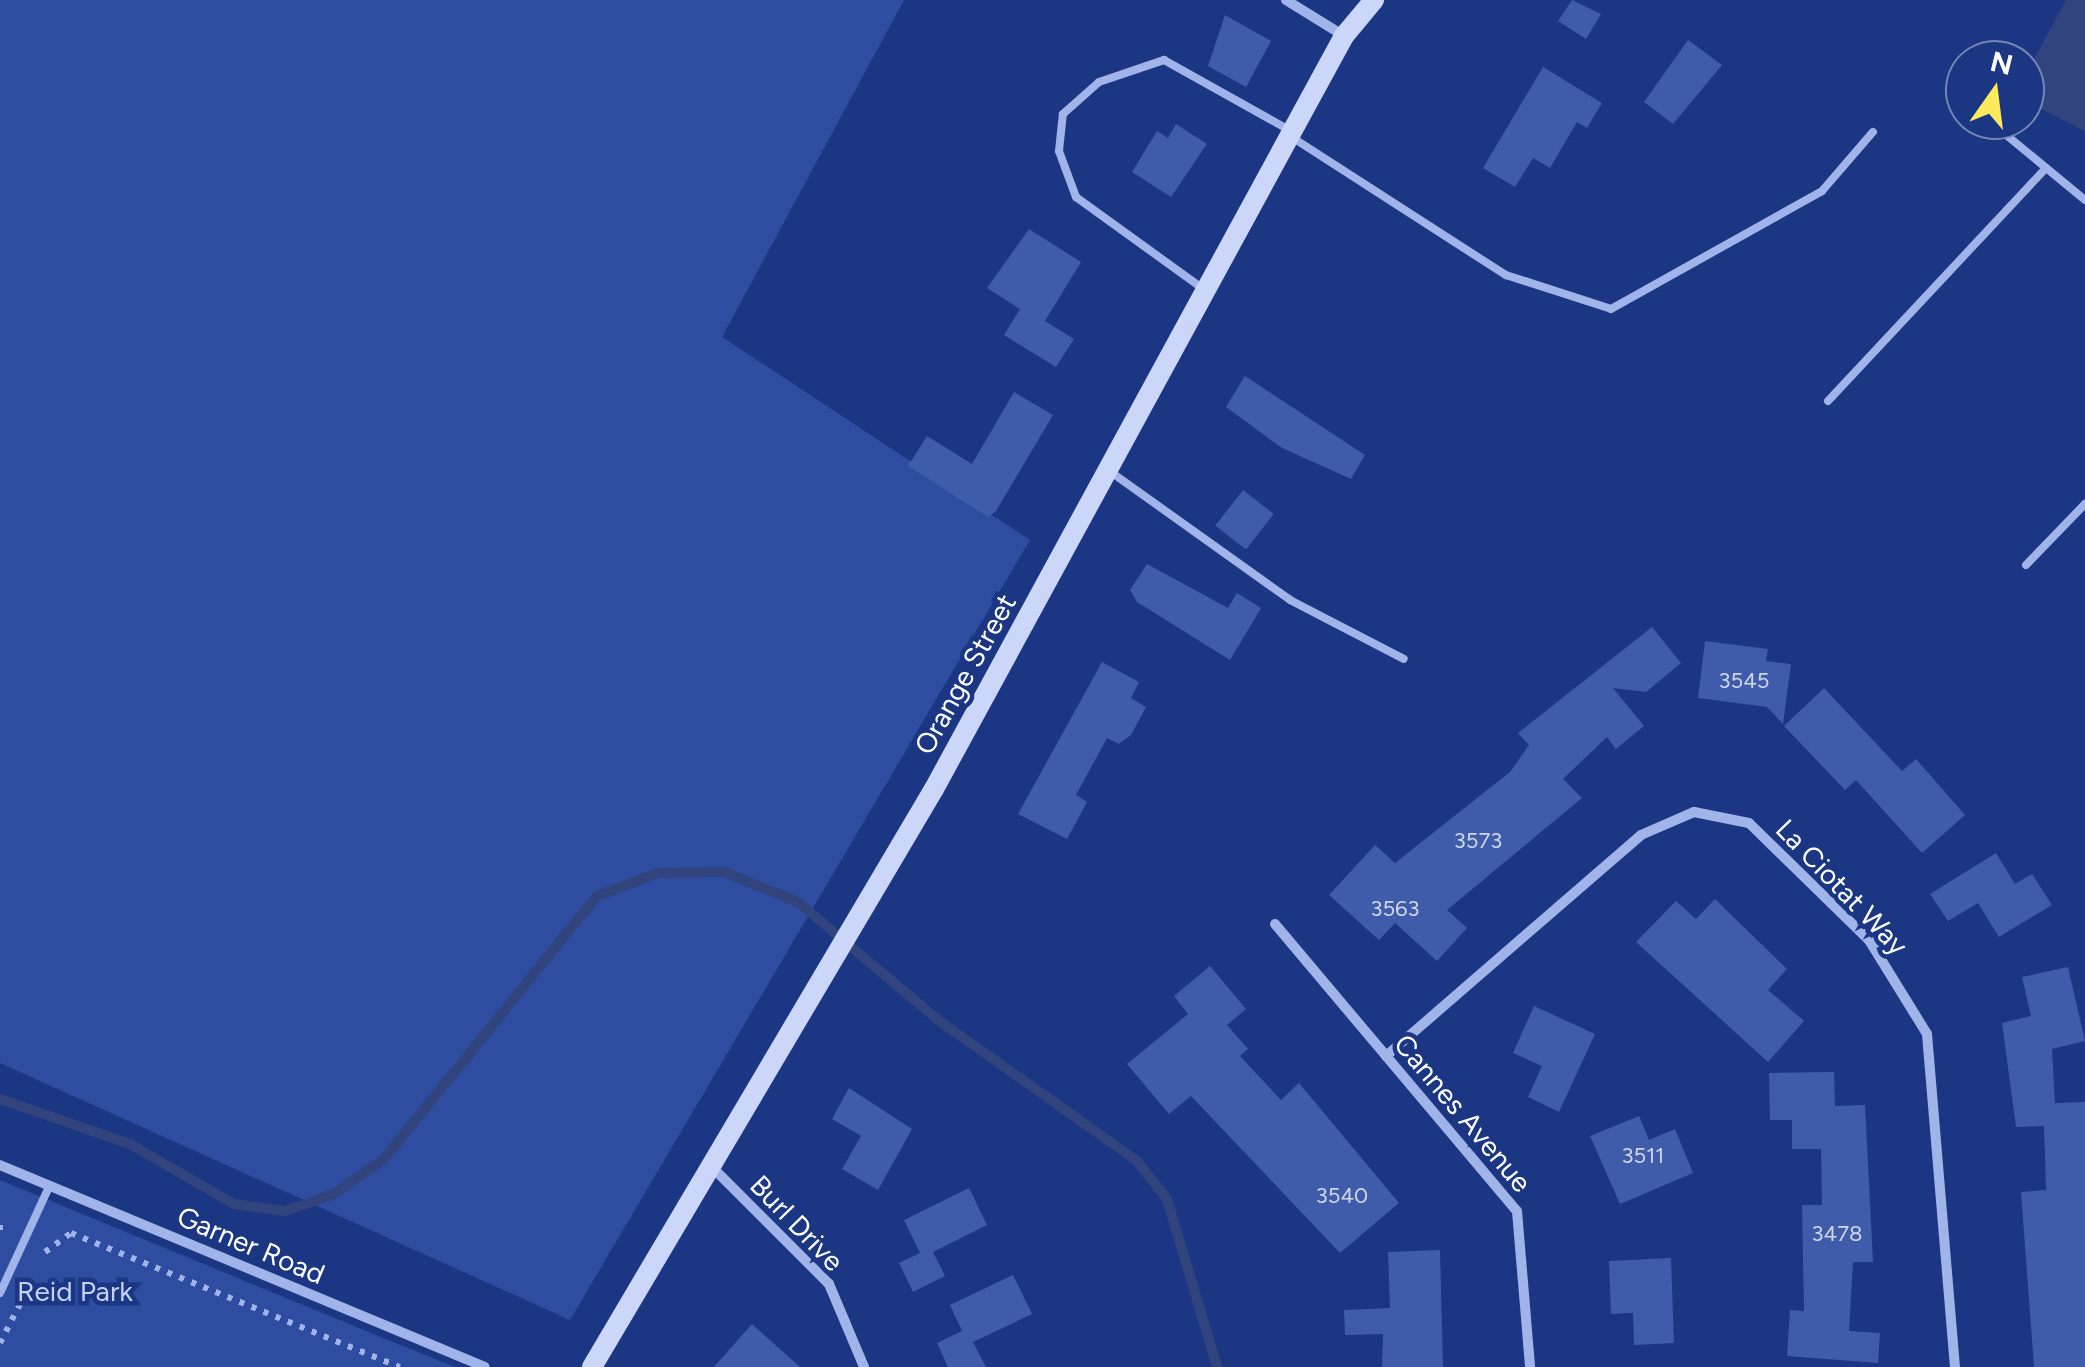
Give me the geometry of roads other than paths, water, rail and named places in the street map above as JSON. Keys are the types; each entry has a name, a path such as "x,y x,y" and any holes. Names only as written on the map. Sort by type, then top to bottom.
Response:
{"street":[{"path":"1286,0 1344,36"},
{"name":"Orange Street","path":"592,1367 715,1170 805,1014 1344,36 1374,0"},
{"name":"La Ciotat Way","path":"1386,1056 1641,835 1694,812 1749,823 1869,940 1928,1034 1955,1367"},
{"name":"Cannes Avenue","path":"1275,924 1518,1212 1530,1367"},
{"name":"Garner Road","path":"0,1164 485,1367"},
{"name":"Burl Drive","path":"715,1170 829,1284 864,1367"}],"lane":[{"path":"1206,291 1076,198 1059,151 1064,114 1098,82 1164,60 1291,134 1506,275 1610,308 1822,191 1873,132"},
{"path":"2012,140 2085,200"},
{"path":"1828,401 2046,168"},
{"path":"1108,470 1290,600 1404,659"},
{"path":"2026,565 2085,504"},
{"path":"0,1293 50,1185"}],"waterway":[{"path":"0,1099 130,1144 234,1204 285,1211 334,1194 384,1159 597,896 658,873 724,872 798,902 938,1020 1137,1161 1167,1199 1217,1367"}],"park label":[{"name":"Reid Park","path":"75,1291"}]}
